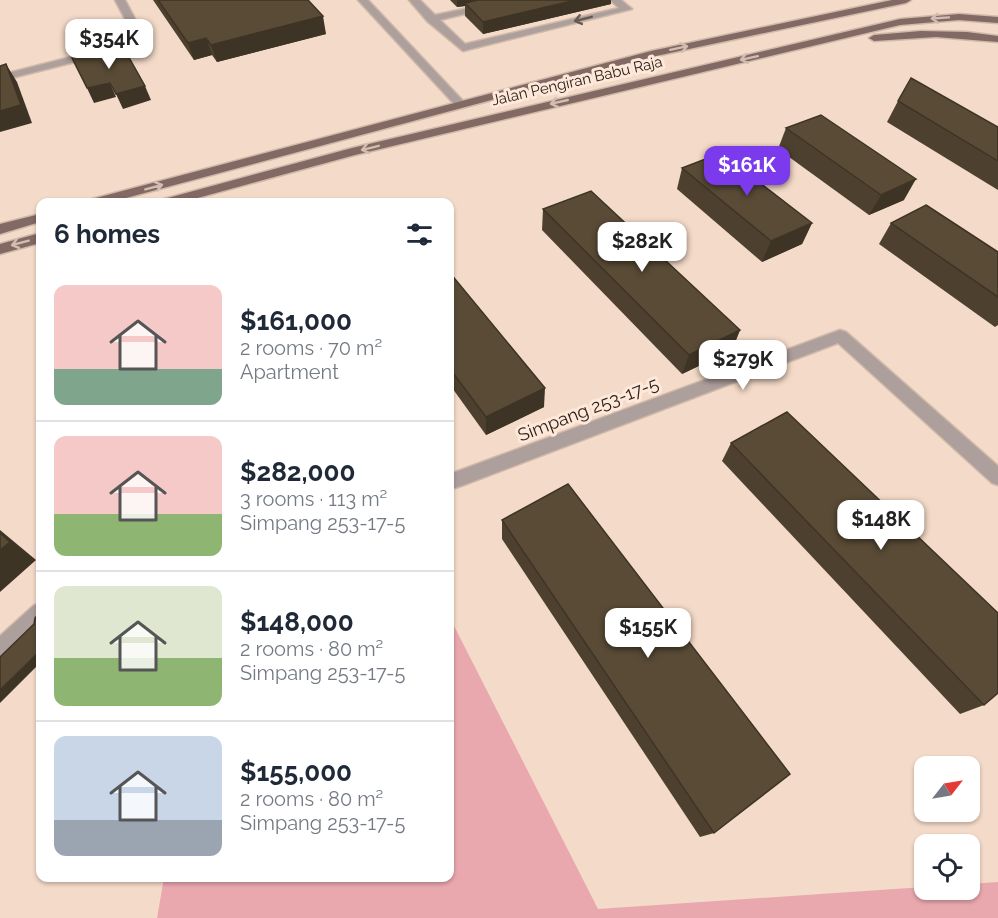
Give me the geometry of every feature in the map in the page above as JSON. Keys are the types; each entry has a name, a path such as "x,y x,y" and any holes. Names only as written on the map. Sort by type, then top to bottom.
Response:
{"main road":[{"path":"777,27 819,9 858,0"},
{"name":"Jalan Pengiran Babu Raja","path":"112,198 655,53 906,0"},
{"name":"Jalan Pengiran Babu Raja","path":"184,198 352,152 900,22 959,17 998,20"},
{"path":"801,47 932,32 998,39"},
{"path":"0,229 36,219"},
{"path":"0,249 36,239"}],"street":[{"path":"0,78 122,47 137,32 120,0"},
{"path":"363,0 460,104"},
{"path":"414,0 463,48 627,9 615,0"},
{"path":"431,19 500,3"},
{"name":"Simpang 253-17-5","path":"455,480 840,336 998,477"},
{"path":"0,651 36,617"}],"shaded area":[{"path":"454,626 598,909 914,888 914,900 980,900 980,883 998,882 998,918 157,918 163,882 454,882"}],"building":[{"path":"158,0 308,0 323,16 211,45 206,38 188,43"},
{"path":"478,0 576,0 483,22 465,3"},
{"path":"122,45 145,86 116,94 110,83 87,88 72,58"},
{"path":"6,64 21,105 0,111 0,66"},
{"path":"911,78 998,127 998,161 898,101"},
{"path":"821,115 916,179 881,195 786,128"},
{"path":"721,153 812,223 771,241 682,168"},
{"path":"591,191 740,330 689,355 543,209"},
{"path":"926,205 998,252 998,297 891,223"},
{"path":"454,278 545,388 486,417 454,374"},
{"path":"787,412 998,613 998,693 984,705 731,443"},
{"path":"568,484 790,774 714,833 502,520"},
{"path":"0,533 10,542 0,550"},
{"path":"35,618 36,655 0,690 0,657 34,624"}]}
